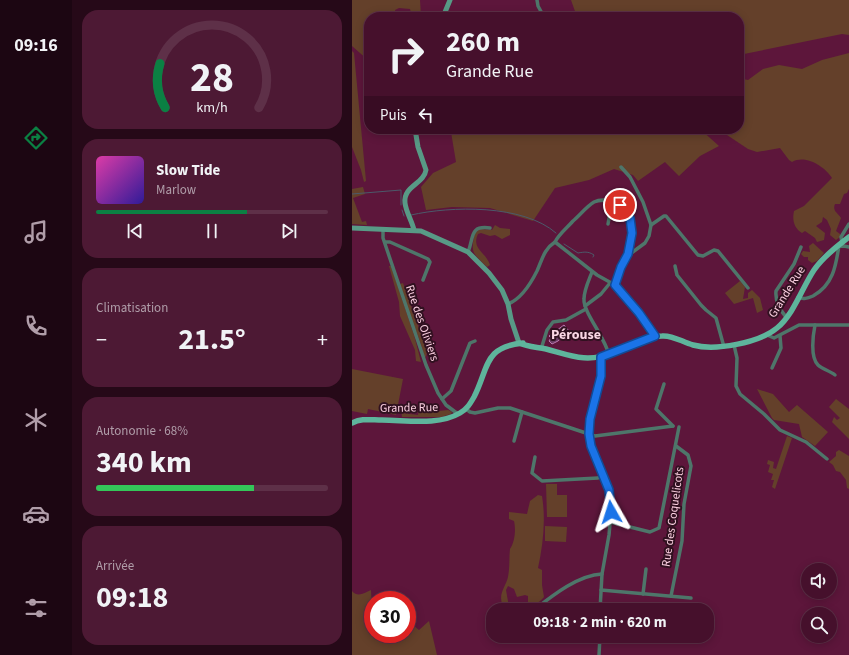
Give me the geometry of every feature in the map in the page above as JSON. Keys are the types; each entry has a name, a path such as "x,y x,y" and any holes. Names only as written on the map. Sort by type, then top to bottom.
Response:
{"main road":[{"name":"Grande Rue","path":"352,423 364,420 438,419 458,414 466,409 475,394 489,360 495,353 506,346 519,343 573,357 590,359 604,356 655,336 670,336 692,345 707,348 734,345 767,334 777,328 786,318 815,268 849,237"},
{"path":"519,343 542,346 575,354 604,356"}],"street":[{"path":"445,12 450,0"},
{"path":"537,0 541,12"},
{"path":"414,230 406,207 405,198 410,188 422,178 426,170 418,147 416,134"},
{"path":"621,167 630,178 641,198 652,225 645,243 628,254"},
{"path":"508,304 516,300 529,284 536,273 546,249 556,242 562,233 593,203 604,200 622,207 631,223 632,240 628,254 621,267 615,285"},
{"path":"608,224 612,202"},
{"path":"652,225 666,216 698,255 703,256 711,251 718,251 748,288"},
{"path":"798,297 803,299 808,298 827,285 838,257 841,238 849,224"},
{"path":"468,252 476,229 482,227 490,228"},
{"path":"352,228 414,230 429,233 468,252 494,278 502,290 508,304 519,343"},
{"name":"Rue des Oliviers","path":"383,230 383,239 424,361 442,400 458,414"},
{"path":"383,239 428,259 430,262 423,280"},
{"path":"556,242 592,272 615,285 655,336"},
{"path":"840,244 848,246"},
{"path":"786,318 778,306 776,291 794,264 801,247"},
{"path":"675,266 677,274 701,305 716,318 724,347"},
{"path":"592,272 584,296 585,308 606,344 601,376 590,419 589,434 591,446 609,490 611,512 602,574 600,603"},
{"path":"542,346 549,327 553,322 566,320 585,308 601,294 610,283"},
{"path":"767,334 772,339 798,325 849,325"},
{"path":"816,325 813,338 815,360 820,366 835,374"},
{"path":"772,368 781,348 780,336"},
{"path":"442,400 451,391 470,344 475,341"},
{"path":"734,345 737,358 736,386 740,394 780,430 806,442 827,459"},
{"path":"466,409 472,413 498,408 510,408 581,430 595,436 673,426 656,409 664,384"},
{"path":"514,441 522,412"},
{"path":"610,522 650,532 659,528 679,427"},
{"name":"Rue des Coquelicots","path":"671,596 682,541 684,504 691,466 688,455 676,446"},
{"path":"535,457 532,473 533,476 542,481 603,476"},
{"path":"643,594 646,569"},
{"path":"544,603 568,586 596,574 602,574"},
{"path":"601,590 691,598"},
{"path":"599,655 600,643"}],"shaded area":[{"path":"352,0 420,0 421,12 411,12 410,9 399,8 395,10 396,12 364,12 364,56 352,46"},
{"path":"571,0 849,0 849,35 842,34 744,54 744,12 575,12"},
{"path":"352,51 354,53 366,181 364,182 352,147"},
{"path":"849,53 849,189 847,193 844,194 840,204 835,204 834,206 841,218 836,231 840,234 840,237 836,240 830,235 831,229 827,220 823,217 822,222 816,226 825,233 824,240 817,242 815,238 805,231 802,233 797,229 793,218 794,211 804,206 832,178 829,174 820,166 809,161 797,160 792,162 780,148 757,152 748,149 726,134 744,134 744,79 748,80 763,69 779,65 802,69 822,60"},
{"path":"451,134 706,134 719,146 700,156 679,176 665,162 638,181 633,175 614,169 589,180 555,188 533,221 490,208 452,207 426,210 421,187 433,173 456,162"},
{"path":"363,187 365,194 353,198 362,222 366,221 367,225 352,224 352,189"},
{"path":"495,225 500,228 510,229 510,235 502,239 495,235 490,236 481,233 478,234 476,243 490,265 487,267 474,252 473,245 475,233 480,229 492,230"},
{"path":"813,243 824,253 817,261 812,263 808,260 808,257 804,257 801,254 803,251 810,252 809,246"},
{"path":"389,266 391,266 414,335 421,362 416,361 415,350 400,316 399,302"},
{"path":"740,281 745,287 743,299 748,298 748,293 752,290 760,298 763,310 757,313 753,298 734,304 725,293"},
{"path":"403,283 427,351 426,357 424,356 418,336 413,326 400,284"},
{"path":"352,369 403,379 396,415 368,409 367,414 352,411"},
{"path":"757,389 773,394 789,412 797,405 828,432 815,446 802,437 799,424 774,420"},
{"path":"836,399 849,409 849,439 832,422 834,417 837,420 840,418 829,407"},
{"path":"401,410 403,410 402,413 418,415 419,410 430,412 448,410 452,412 451,414 441,417 402,417"},
{"path":"787,436 792,438 775,489 772,487 774,480 771,480 773,474 768,472 770,465 767,464 768,460 774,462 773,468 776,469"},
{"path":"839,450 849,456 849,489 847,488 846,480 829,462 836,456 836,452"},
{"path":"546,484 557,484 557,495 567,495 567,517 547,517"},
{"path":"538,495 542,496 544,514 543,541 538,568 542,570 544,597 537,603 530,603 528,602 528,596 525,595 517,597 514,589 508,586 506,590 508,603 502,603 501,596 508,577 510,549 515,532 514,521 509,519 509,512 527,514 530,501"},
{"path":"545,526 567,527 566,542 545,541"},
{"path":"352,591 359,595 363,593 364,643 416,643 416,628 419,630 429,621 437,655 352,655"}],"building":[{"path":"564,325 569,331 558,341 552,344 549,341 551,338 549,336"}],"waterway":[{"path":"352,194 401,190 401,205"},
{"path":"411,215 427,212 466,209 506,212 525,217 542,224 556,233"},
{"path":"402,210 404,216"},
{"path":"564,244 578,253 586,252 594,255 593,257"}],"district":[{"name":"Pérouse","path":"576,335"}],"route":[{"path":"611,512 609,490 589,439 590,419 601,376 601,357 620,351 655,336 639,313 615,285 621,267 628,254 632,233 630,218 625,209 620,205"}]}
